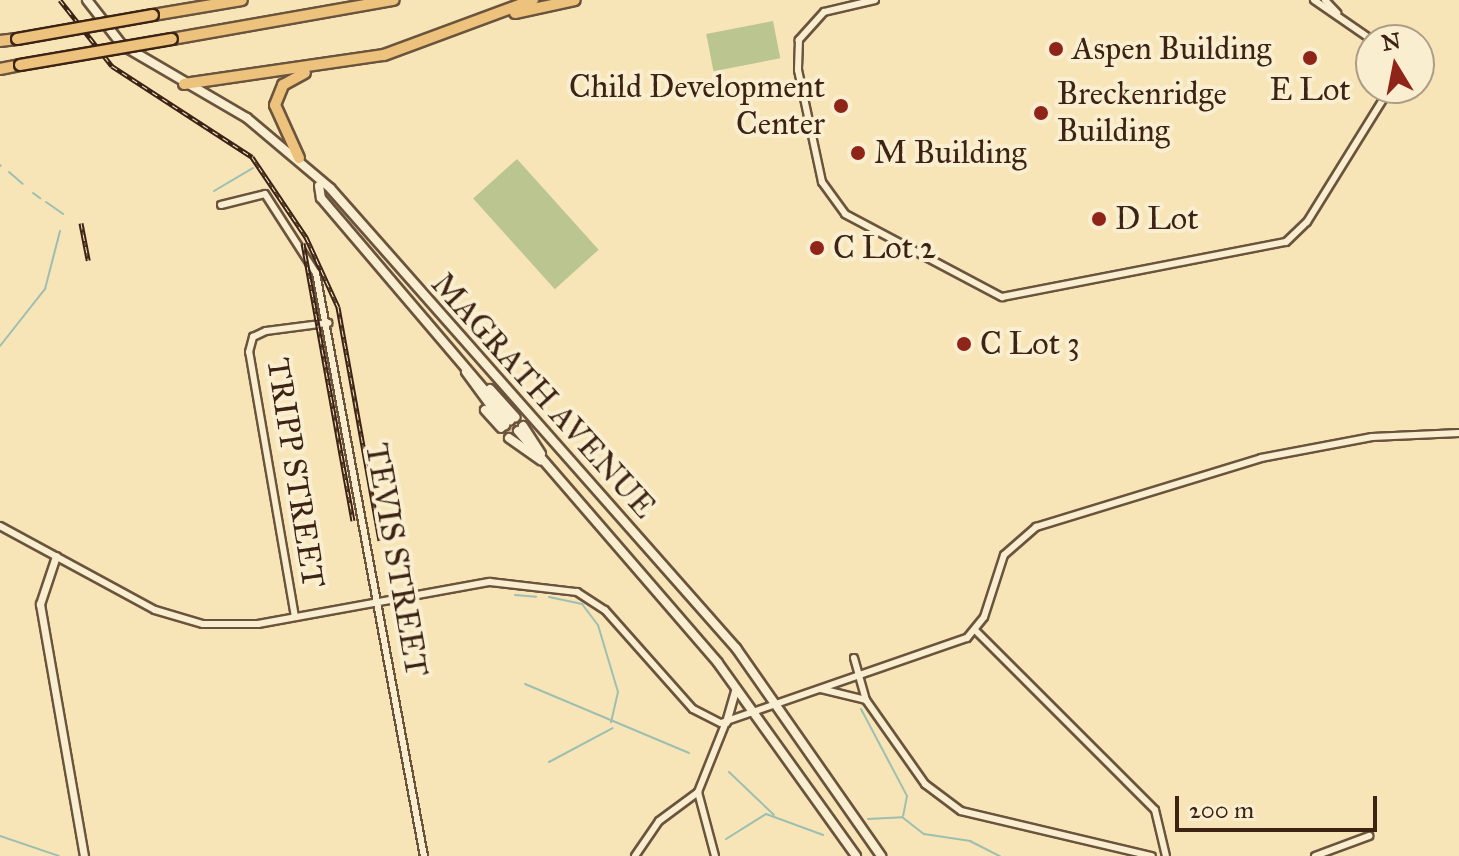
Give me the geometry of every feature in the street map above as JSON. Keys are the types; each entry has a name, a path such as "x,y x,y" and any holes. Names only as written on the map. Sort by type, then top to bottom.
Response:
{"highway":[{"path":"153,15 206,0"},
{"path":"0,41 242,0"},
{"path":"0,69 394,0"},
{"path":"478,21 533,0"},
{"path":"299,158 276,115 277,93 291,78 478,21 575,0"},
{"path":"184,84 325,66"}],"main road":[{"name":"MAGRATH AVENUE","path":"87,0 110,33 299,158 319,186 330,188 491,366 777,701 881,856"},
{"path":"319,186 321,198 465,368 508,422 471,385 465,368"},
{"path":"544,462 516,432 736,686 856,856"}],"street":[{"path":"875,0 824,12 799,40 798,70 822,182 845,214 1002,297 1286,242 1307,222 1380,104"},
{"path":"1314,0 1355,28"},
{"path":"1325,0 1342,19"},
{"name":"TEVIS STREET","path":"221,205 265,194 316,273 328,323 424,856"},
{"name":"TRIPP STREET","path":"295,617 249,352 253,337 328,323"},
{"path":"0,526 192,623 295,617 503,582 577,592 605,610 693,709 726,722 976,631 1004,555 1036,527 1261,458 1381,436 1459,433"},
{"path":"56,556 40,604 84,856"},
{"path":"976,631 1155,810 1166,856"},
{"path":"854,658 866,700 925,784 961,811 1152,856"},
{"path":"635,856 659,821 698,792 726,722 736,686"},
{"path":"813,688 866,700"},
{"path":"698,792 715,856"},
{"path":"1315,856 1369,836"}],"green space":[{"path":"773,21 780,58 714,71 706,34"},
{"path":"517,159 599,250 555,289 473,198"}],"waterway":[{"path":"214,191 253,168"},
{"path":"9,172 23,184"},
{"path":"33,193 40,198"},
{"path":"46,202 63,214"},
{"path":"0,346 45,289 60,231"},
{"path":"515,595 536,597"},
{"path":"549,597 582,604 598,625 618,692 611,722"},
{"path":"525,684 689,753"},
{"path":"861,709 907,796 903,816"},
{"path":"549,762 613,728"},
{"path":"729,772 774,815"},
{"path":"726,839 766,814 823,835"},
{"path":"868,819 902,817 924,834 970,841 1000,856"},
{"path":"0,836 59,856"}],"tunnel":[{"path":"505,425 514,435"}],"railway":[{"path":"60,0 112,66 252,157 306,237 338,307 380,540"},
{"path":"81,223 88,260"},
{"path":"303,243 353,521"}],"place":[{"name":"Aspen Building","path":"1056,49"},
{"name":"E Lot","path":"1310,58"},
{"name":"Child Development Center","path":"841,106"},
{"name":"Breckenridge Building","path":"1041,113"},
{"name":"M Building","path":"858,153"},
{"name":"D Lot","path":"1099,219"},
{"name":"C Lot 2","path":"817,248"},
{"name":"C Lot 3","path":"964,344"}]}
